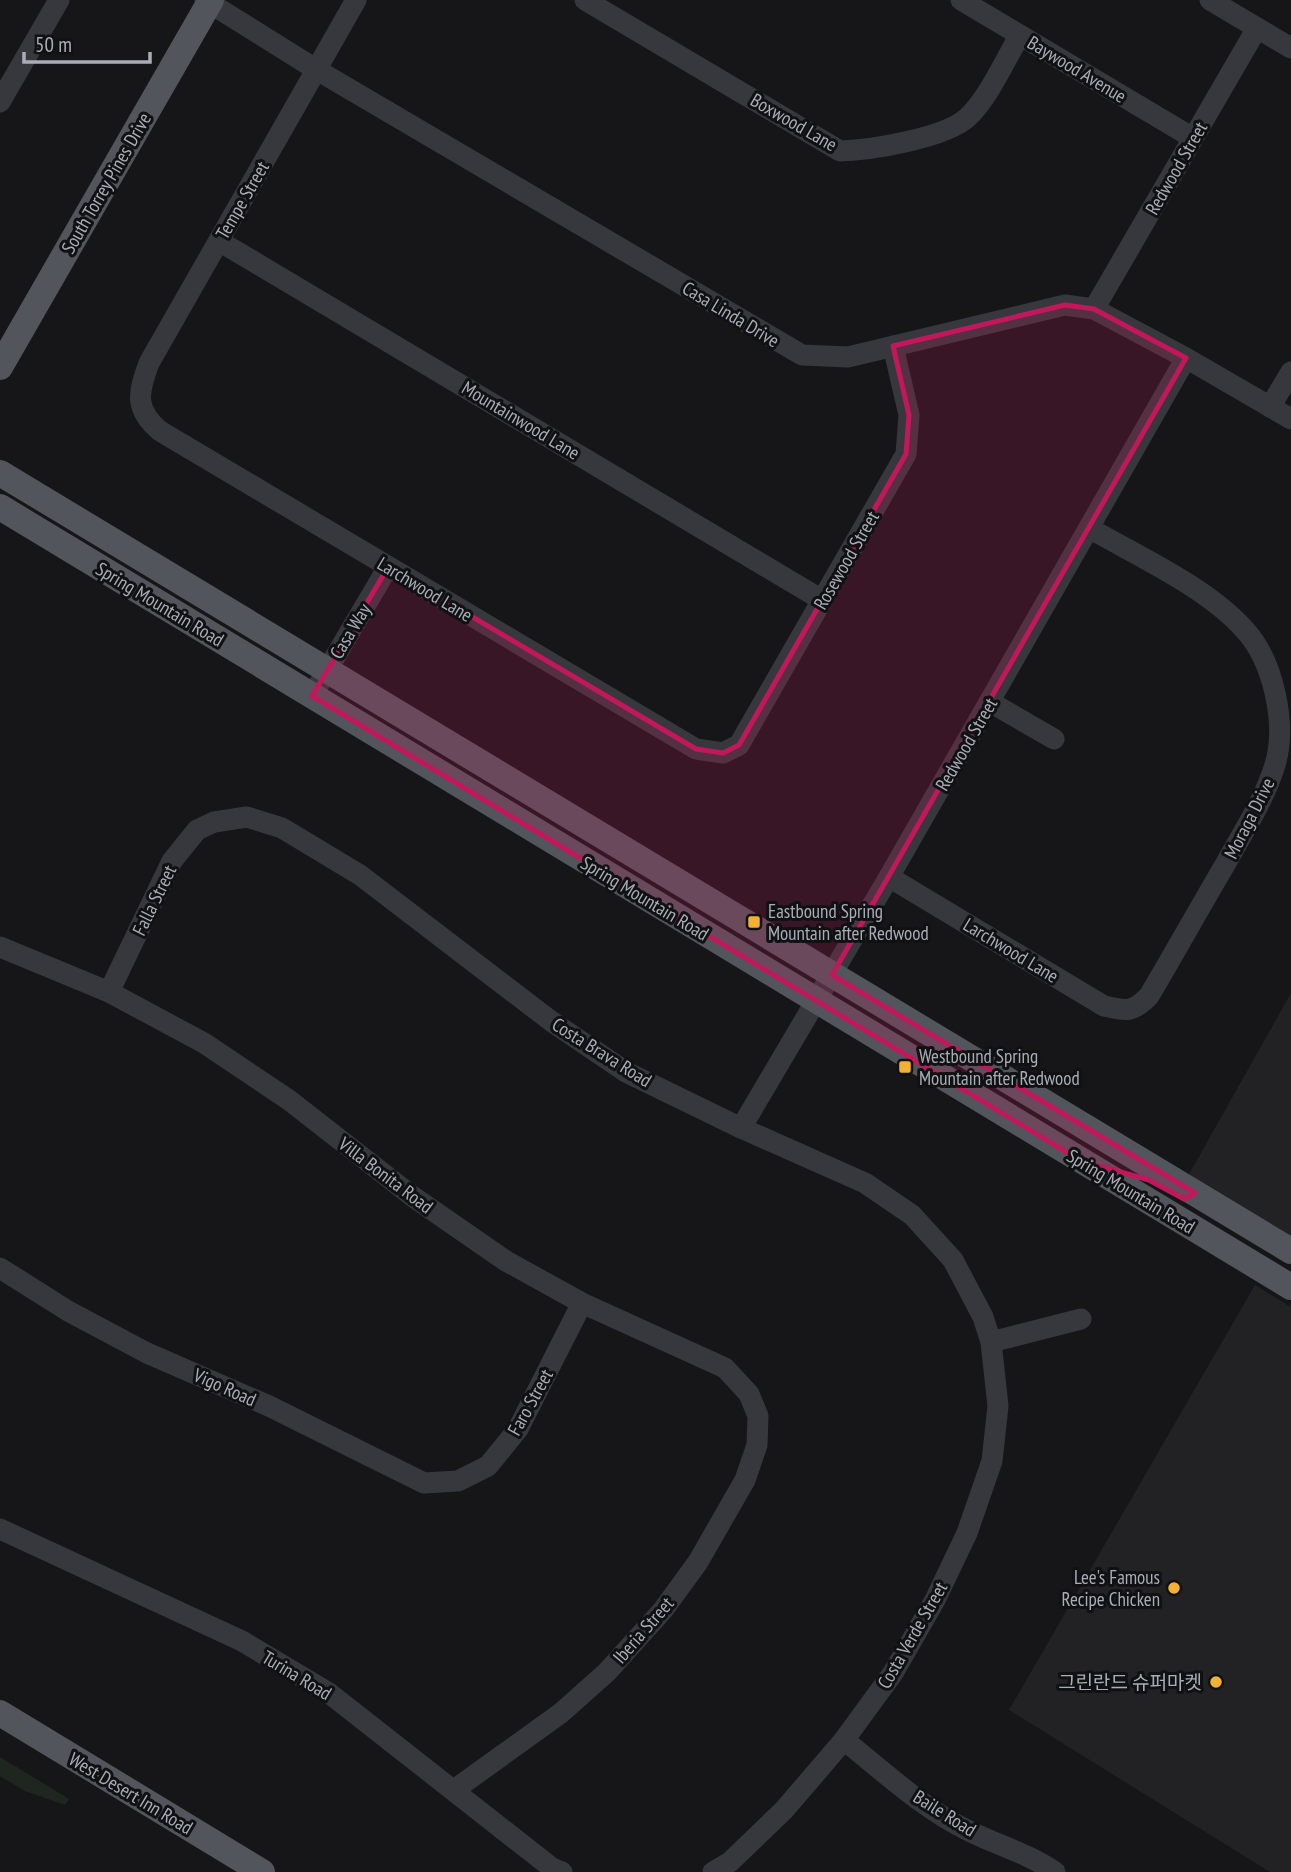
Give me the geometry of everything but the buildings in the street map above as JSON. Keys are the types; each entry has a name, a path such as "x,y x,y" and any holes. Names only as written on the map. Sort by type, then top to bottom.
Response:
{"main road":[{"name":"South Torrey Pines Drive","path":"0,367 209,1"},
{"name":"Spring Mountain Road","path":"0,473 1291,1251"},
{"name":"Spring Mountain Road","path":"0,507 1081,1161 1289,1282"},
{"path":"1081,1161 1149,1180 1184,1199 1195,1193"},
{"name":"West Desert Inn Road","path":"0,1713 262,1872"}],"street":[{"path":"0,102 59,0"},
{"name":"Tempe Street","path":"140,404 141,385 149,363 356,0"},
{"name":"Boxwood Lane","path":"585,0 840,151 870,150 941,131 967,118 978,105 1020,35"},
{"name":"Baywood Avenue","path":"961,0 1193,138"},
{"path":"1210,0 1291,48"},
{"name":"Casa Linda Drive","path":"209,1 317,70 802,355 848,357 1065,305 1094,309 1291,419"},
{"name":"Redwood Street","path":"1094,309 1257,28"},
{"name":"Mountainwood Lane","path":"219,241 822,600"},
{"name":"Rosewood Street","path":"723,753 739,745 906,454 909,415 893,346"},
{"name":"Redwood Street","path":"741,1128 889,877 1186,358"},
{"path":"1270,407 1291,372"},
{"name":"Larchwood Lane","path":"140,404 147,420 160,431 696,749 723,753"},
{"name":"Moraga Drive","path":"1089,528 1206,596 1245,630 1269,671 1277,696 1279,745 1274,769 1261,800 1149,996 1136,1009"},
{"name":"Casa Way","path":"312,696 388,567"},
{"path":"990,702 1054,739"},
{"name":"Costa Brava Road","path":"214,822 247,817 282,828 360,875 551,1021 626,1072 741,1128 865,1183 912,1215 953,1260 983,1317 991,1342"},
{"name":"Falla Street","path":"109,992 173,860 197,830 214,822"},
{"name":"Larchwood Lane","path":"889,877 1104,1006 1122,1010 1136,1009"},
{"name":"Villa Bonita Road","path":"0,947 109,992 204,1043 289,1100 412,1196 506,1261 582,1303 725,1368 749,1395 758,1416"},
{"name":"Vigo Road","path":"0,1268 68,1311 146,1353 270,1406 424,1483 458,1482"},
{"name":"Faro Street","path":"458,1482 488,1466 518,1429 582,1303"},
{"path":"991,1342 1081,1319"},
{"name":"Costa Verde Street","path":"713,1872 730,1862 784,1810 844,1740 893,1673 935,1600 967,1533 992,1461 998,1406 991,1342"},
{"name":"Iberia Street","path":"454,1790 561,1713 607,1672 663,1610 698,1562 745,1480 757,1445 758,1416"},
{"name":"Turina Road","path":"0,1529 242,1642 329,1693 552,1868 562,1872"},
{"name":"Baile Road","path":"844,1740 932,1810 966,1830 1035,1859 1055,1872"}],"highlighted area":[{"path":"1065,305 1094,309 1186,358 832,975 1195,1193 1184,1199 1149,1180 1081,1161 312,696 388,567 696,749 723,753 739,745 906,454 909,415 893,346"}],"shaded area":[{"path":"1291,993 1291,1237 1188,1176"},
{"path":"1255,1285 1291,1307 1291,1872 1270,1872 1009,1710"},
{"path":"0,1757 69,1799 65,1805 25,1791 0,1776"}],"place":[{"name":"Eastbound Spring Mountain after Redwood","path":"754,922"},
{"name":"Westbound Spring Mountain after Redwood","path":"905,1067"},
{"name":"Lee's Famous Recipe Chicken","path":"1174,1588"},
{"name":"그린란드 슈퍼마켓","path":"1216,1682"}]}
